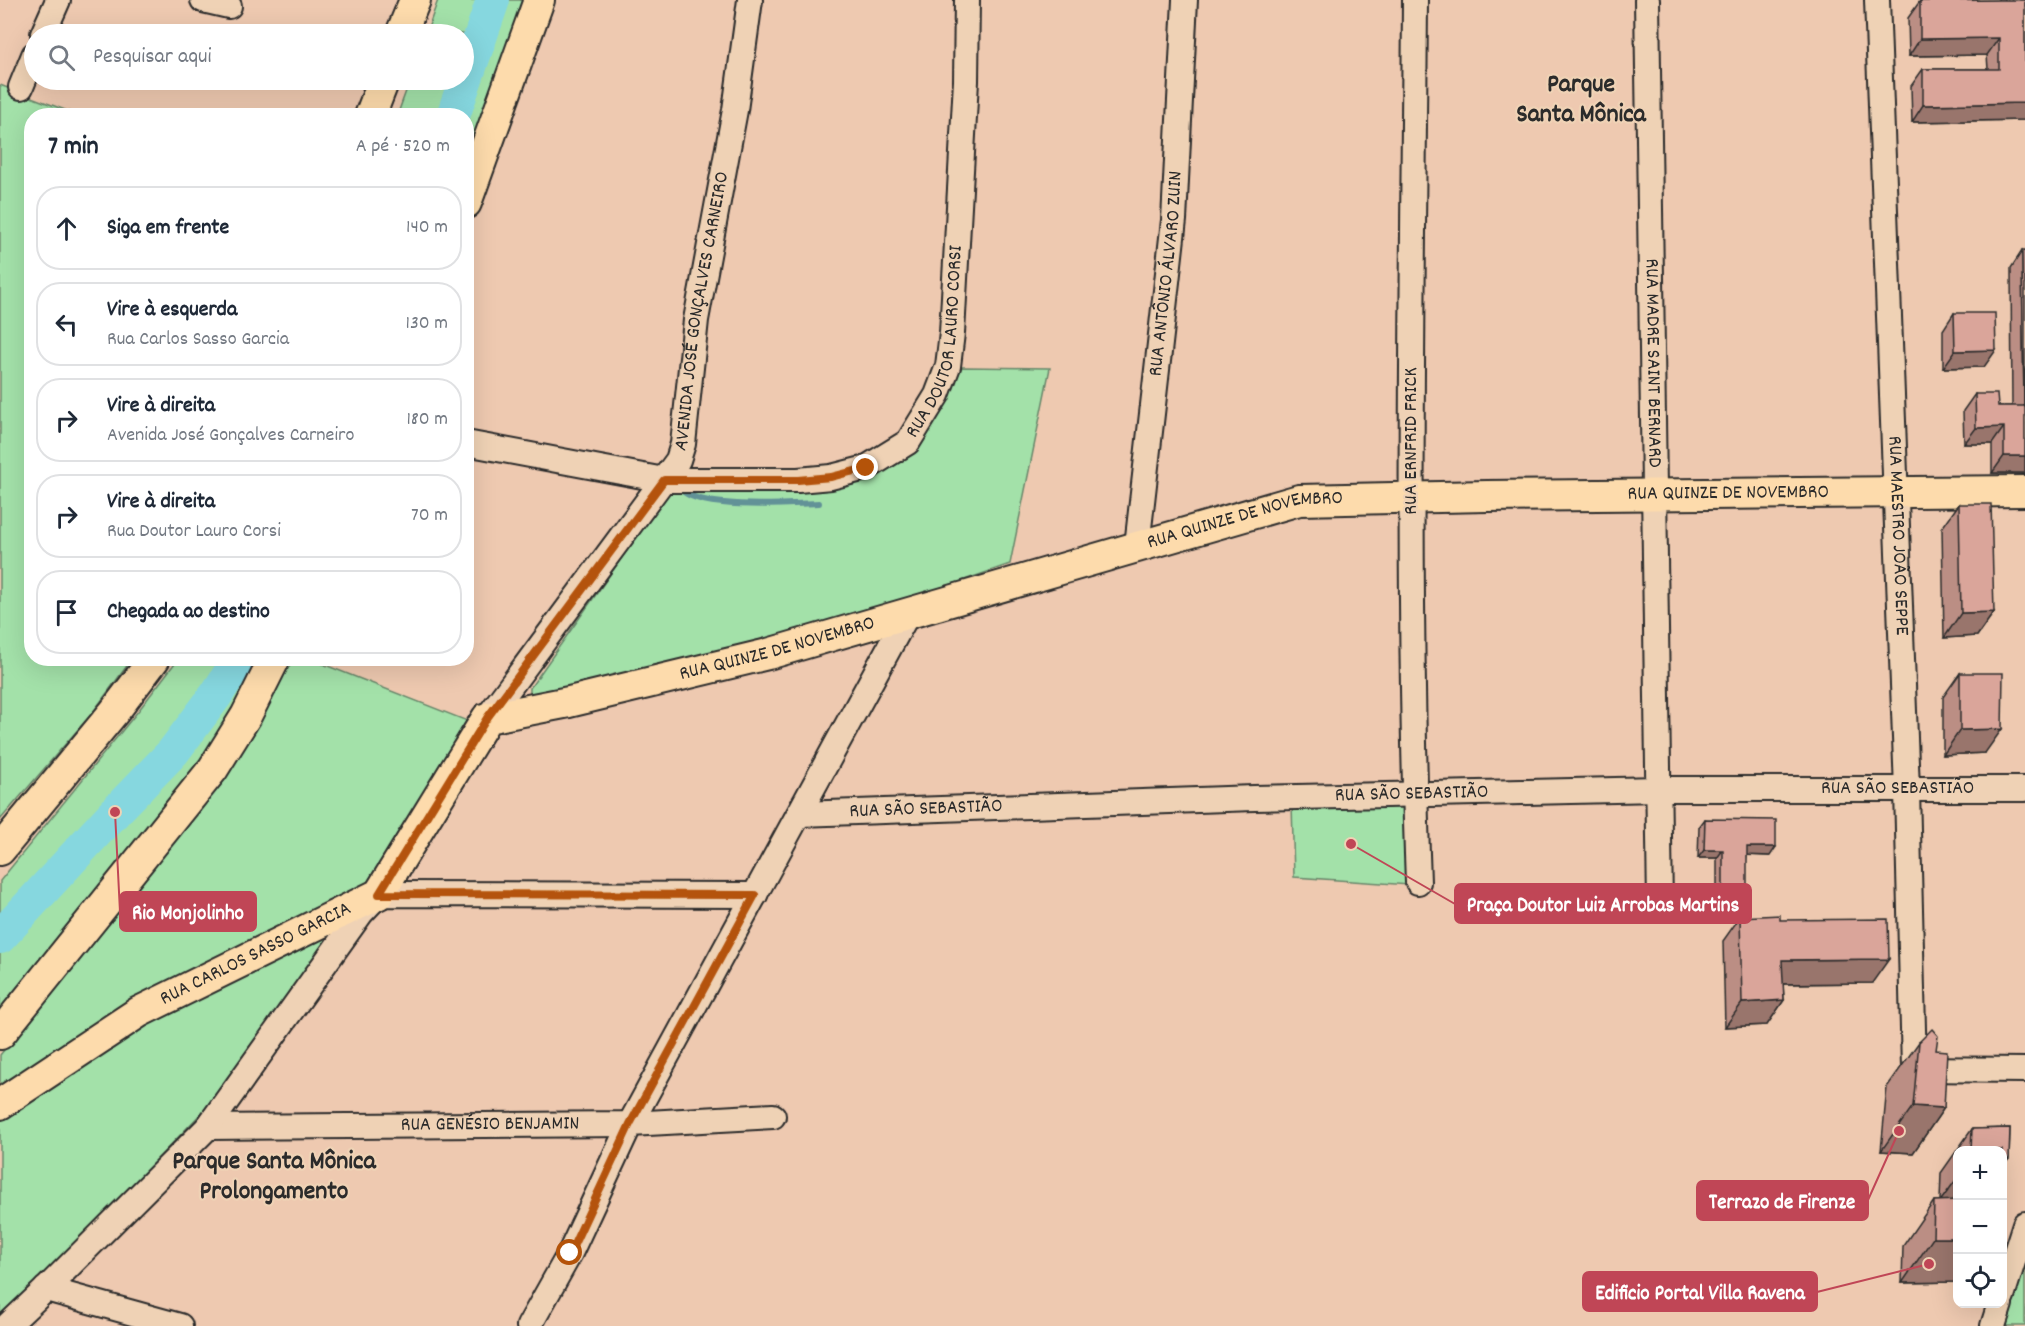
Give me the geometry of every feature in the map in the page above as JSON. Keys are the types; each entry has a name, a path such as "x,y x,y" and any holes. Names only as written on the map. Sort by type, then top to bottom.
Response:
{"main road":[{"path":"405,24 415,0"},
{"path":"474,181 539,0"},
{"path":"373,108 380,90"},
{"name":"RUA QUINZE DE NOVEMBRO","path":"487,718 569,702 768,654 1299,500 2025,491"},
{"path":"0,850 149,666"},
{"path":"0,1034 213,770 246,717 271,666"},
{"name":"AVENIDA JOSÉ GONÇALVES CARNEIRO","path":"379,894 487,718"},
{"name":"RUA CARLOS SASSO GARCIA","path":"0,1104 140,1012 379,894"}],"street":[{"path":"47,24 58,0"},
{"path":"203,0 229,6"},
{"name":"AVENIDA JOSÉ GONÇALVES CARNEIRO","path":"487,718 678,460 682,444 696,320 735,110 750,0"},
{"name":"RUA DOUTOR LAURO CORSI","path":"474,444 664,480 798,480 840,475 866,468 908,442 937,395 948,366 952,333 966,81 967,0"},
{"name":"RUA ANTÔNIO ÁLVARO ZUIN","path":"1137,546 1174,220 1185,0"},
{"name":"RUA ERNFRID FRICK","path":"1415,0 1411,499 1418,882"},
{"name":"RUA MADRE SAINT BERNARD","path":"1647,0 1660,906"},
{"name":"RUA MAESTRO JOÃO SEPPE","path":"1877,0 1908,790 1914,1069 2025,1070"},
{"path":"21,87 24,80"},
{"path":"530,1326 570,1253 630,1124 907,615"},
{"name":"RUA SÃO SEBASTIÃO","path":"800,814 1254,798 1659,789 2025,789"},
{"name":"AVENIDA JOSÉ GONÇALVES CARNEIRO","path":"7,1326 208,1127 361,913 379,894"},
{"name":"RUA CARLOS SASSO GARCIA","path":"379,894 755,895"},
{"name":"RUA GENÉSIO BENJAMIN","path":"208,1127 630,1124 773,1116"},
{"path":"2007,1280 2025,1224"},
{"path":"46,1289 180,1326"},
{"path":"1993,1326 1999,1308"}],"green space":[{"path":"438,0 527,0 474,146 474,108 400,108 406,90 474,90 474,24 430,24"},
{"path":"0,85 60,108 24,108 24,666 127,666 93,712 0,820"},
{"path":"962,367 1050,368 1010,564 890,606 554,693 538,695 530,693 530,688 669,491 790,492 835,487 915,447 937,419"},
{"path":"173,666 256,666 202,760 0,1017 0,881"},
{"path":"285,666 328,666 470,722 373,882 0,1098 0,1055 197,812"},
{"path":"1292,804 1398,804 1408,808 1410,885 1294,877"},
{"path":"335,929 208,1106 0,1323 0,1114 161,1010"},
{"path":"2025,1252 2025,1326 2002,1326"}],"building":[{"path":"2025,0 2025,103 1923,105 1923,69 1999,69 1999,38 1920,39 1920,1"},
{"path":"2022,251 2025,251 2025,456 2004,456 2004,427 1976,428 1975,394 1997,394 1998,406 2024,406"},
{"path":"1954,313 1995,313 1996,350 1955,351"},
{"path":"1959,504 1991,504 1994,612 1961,613"},
{"path":"1960,673 2003,673 2002,729 1960,730"},
{"path":"1705,819 1776,820 1776,847 1747,847 1747,900 1723,900 1723,850 1704,850"},
{"path":"1780,915 1780,920 1888,919 1889,959 1782,960 1784,1000 1742,1003 1740,917"},
{"path":"1932,1029 1938,1036 1936,1050 1947,1051 1944,1108 1913,1106 1919,1042"},
{"path":"2010,1128 2009,1159 2007,1159 2007,1146 1971,1146 1972,1129"},
{"path":"1953,1200 1953,1238 1933,1238 1934,1201"}],"waterway":[{"path":"474,55 493,0"},
{"path":"456,108 462,90"},
{"path":"684,492 695,498 729,504 819,503"},
{"path":"0,937 173,752 235,666"}],"place":[{"name":"Rio Monjolinho","path":"115,812"},
{"name":"Praça Doutor Luiz Arrobas Martins","path":"1351,844"},
{"name":"Terrazo de Firenze","path":"1899,1131"},
{"name":"Edificio Portal Villa Ravena","path":"1929,1264"}],"district":[{"name":"Parque Santa Mônica","path":"1581,100"},
{"name":"Parque Santa Mônica Prolongamento","path":"274,1177"}],"route":[{"path":"570,1253 630,1124 755,895 379,894 487,718 664,480 798,480 831,477 866,468"}]}
